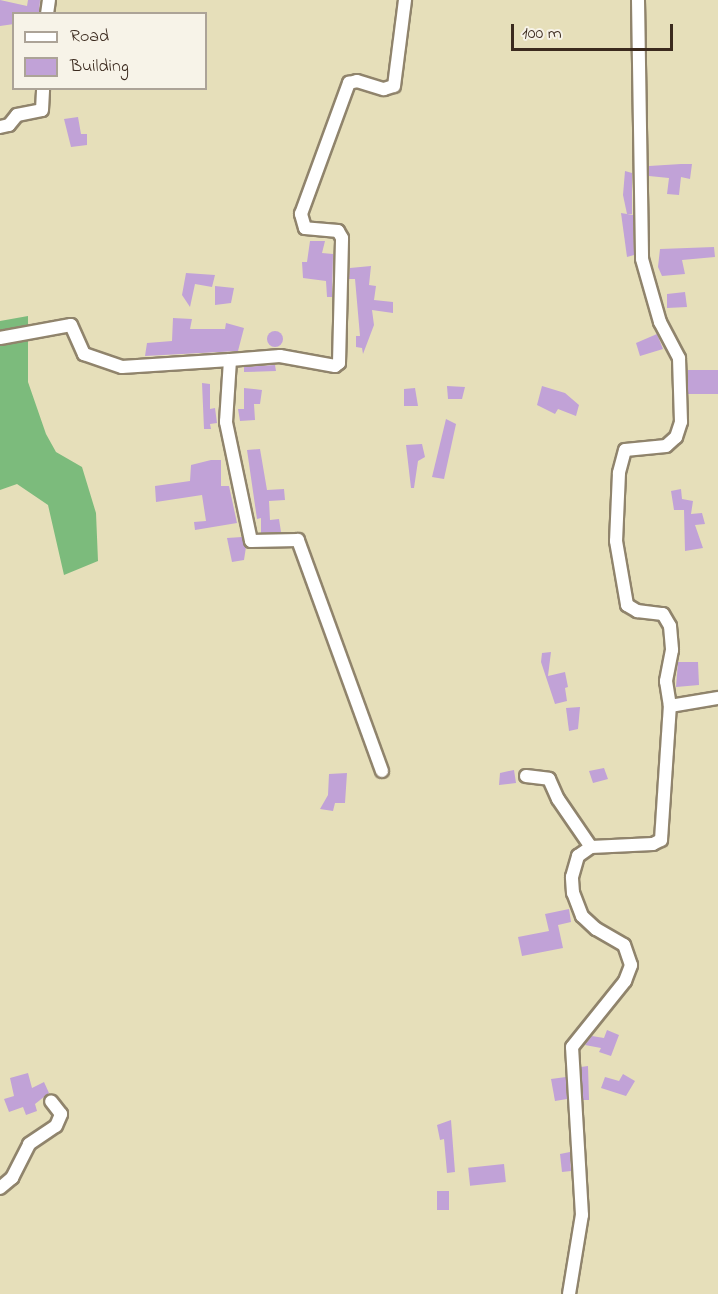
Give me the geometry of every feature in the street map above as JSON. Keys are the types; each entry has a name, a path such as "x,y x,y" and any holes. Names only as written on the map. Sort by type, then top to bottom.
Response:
{"street":[{"path":"0,338 66,325 75,328 84,354 122,367 280,356 335,366 339,363 342,238 338,231 305,228 301,214 349,83 357,81 384,89 394,86 405,0"},
{"path":"569,1294 582,1206 572,1047 625,981 631,965 624,945 596,929 576,904 572,877 574,863 583,851 591,847 653,844 661,840 670,706 666,681 672,650 670,626 663,614 637,611 627,605 616,541 619,472 625,450 639,445 666,446 676,437 681,422 679,358 660,321 642,259 638,0"},
{"path":"0,127 9,124 16,115 42,111 42,90"},
{"path":"230,360 227,431 251,541 298,540 382,771"},
{"path":"670,706 718,698"},
{"path":"526,776 549,779 558,799 591,847"},
{"path":"0,1188 12,1178 29,1144 56,1126 61,1114 51,1101"}],"green space":[{"path":"28,316 28,382 46,434 56,452 82,467 96,513 98,561 64,575 48,505 17,484 0,490 0,321"}],"building":[{"path":"0,0 27,6 28,0 40,0 39,12 12,12 12,24 0,26"},
{"path":"78,117 81,134 87,134 87,145 71,147 64,119"},
{"path":"692,164 690,179 681,177 679,195 667,194 669,178 649,176 649,166"},
{"path":"625,171 632,173 632,214 627,214 623,195"},
{"path":"621,213 633,215 634,255 627,257"},
{"path":"310,241 325,241 322,253 333,254 332,297 327,297 326,281 303,278 302,262 307,262"},
{"path":"714,247 715,257 682,260 685,274 662,276 658,267 660,249"},
{"path":"371,266 369,285 376,286 374,300 393,302 393,313 372,310 374,325 363,354 362,348 356,347 356,336 360,336 355,279 349,279 350,268"},
{"path":"186,273 215,275 212,287 195,284 190,307 182,295"},
{"path":"215,286 234,288 231,303 215,305"},
{"path":"685,292 687,307 667,308 667,294"},
{"path":"173,318 192,319 190,329 225,329 226,323 244,328 238,351 145,356 147,343 172,341"},
{"path":"272,331 278,331 283,339 281,345 272,347 267,342 267,336"},
{"path":"657,334 663,349 640,356 636,343"},
{"path":"275,365 276,371 244,372 244,367"},
{"path":"688,370 718,370 718,394 688,394"},
{"path":"202,383 210,384 210,409 215,408 217,423 210,424 211,429 204,429"},
{"path":"447,386 465,387 462,399 448,399"},
{"path":"542,386 565,393 579,405 576,416 558,409 555,414 537,405"},
{"path":"244,388 262,390 260,404 254,404 255,420 240,421 238,409 244,409"},
{"path":"415,388 418,406 404,406 404,389"},
{"path":"446,419 456,424 444,479 432,477"},
{"path":"422,444 425,457 418,461 414,488 411,488 406,445"},
{"path":"260,449 267,490 284,489 285,500 269,501 270,520 279,519 281,532 261,533 261,518 257,519 247,450"},
{"path":"221,460 221,486 229,486 237,523 195,530 194,522 206,521 202,495 156,502 155,486 190,481 191,465"},
{"path":"681,489 682,499 693,501 691,514 702,513 705,524 695,525 703,548 685,551 684,510 674,510 671,491"},
{"path":"242,537 246,547 244,560 232,562 227,538"},
{"path":"551,652 548,676 565,672 568,687 565,688 567,701 555,704 541,662 542,653"},
{"path":"678,662 698,662 699,685 676,687"},
{"path":"580,707 578,729 569,731 566,708"},
{"path":"604,768 608,779 593,783 589,771"},
{"path":"514,770 516,783 499,785 500,773"},
{"path":"347,773 345,803 335,803 333,811 320,809 328,795 329,774"},
{"path":"569,909 571,922 558,925 563,948 522,956 518,937 549,931 545,914"},
{"path":"607,1030 619,1035 611,1056 599,1052 601,1048 585,1045 592,1036 604,1038"},
{"path":"588,1066 589,1100 583,1100 581,1067"},
{"path":"28,1073 32,1088 44,1082 49,1093 35,1104 37,1111 26,1115 23,1107 9,1112 4,1099 14,1096 10,1078"},
{"path":"623,1074 635,1081 626,1096 601,1088 605,1077 619,1081"},
{"path":"566,1077 567,1099 555,1101 551,1079"},
{"path":"451,1120 455,1172 447,1173 444,1139 440,1140 437,1125"},
{"path":"570,1152 571,1171 562,1172 560,1154"},
{"path":"504,1164 506,1182 470,1186 468,1168"},
{"path":"437,1191 449,1191 449,1210 437,1210"}]}
